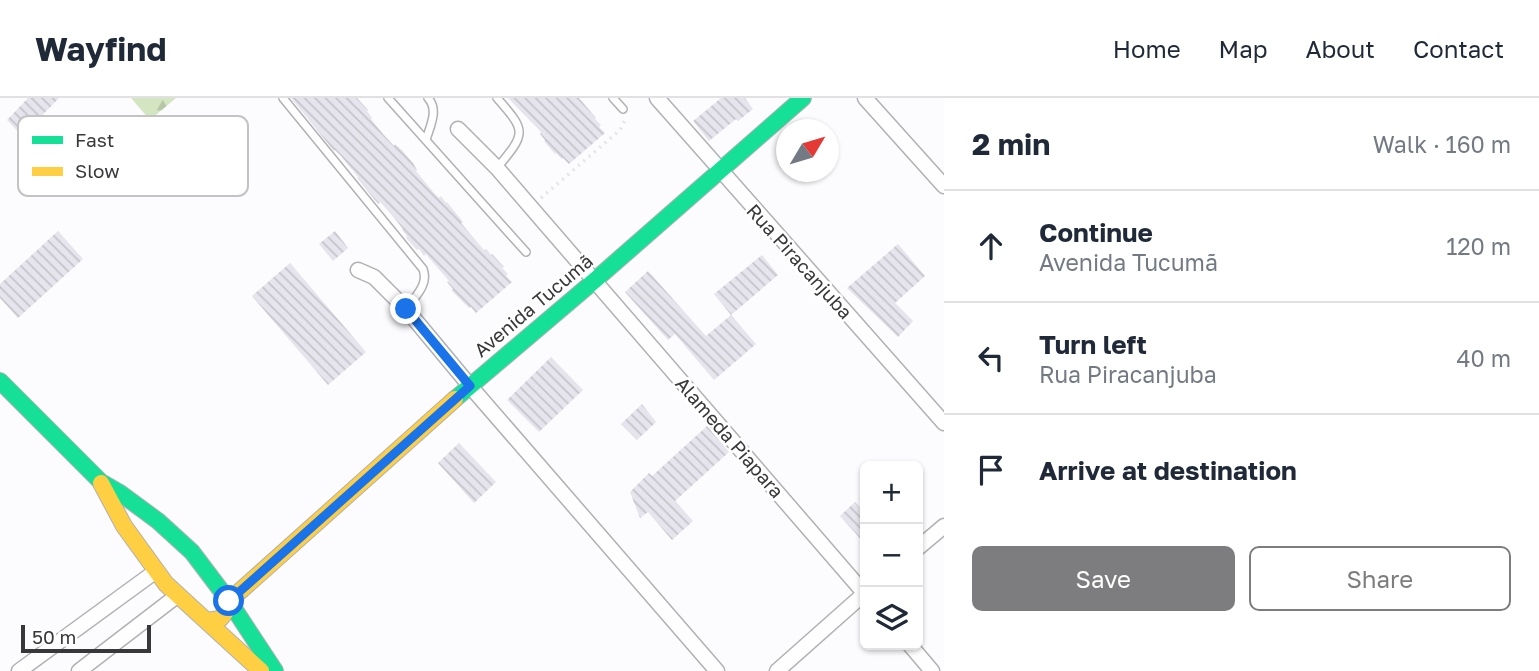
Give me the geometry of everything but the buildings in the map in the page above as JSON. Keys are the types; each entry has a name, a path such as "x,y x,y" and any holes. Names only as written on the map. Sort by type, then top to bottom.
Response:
{"street":[{"name":"Rua Piracanjuba","path":"657,98 944,423"},
{"name":"Avenida Tucumã","path":"207,621 220,619 229,601 470,386 803,98"},
{"path":"864,98 944,186"},
{"name":"Alameda Piapara","path":"458,129 497,168 860,587"},
{"path":"358,270 374,277 406,309 717,671"},
{"path":"0,381 101,482 136,504 192,552 229,601 275,671"},
{"path":"101,482 124,526 166,584 261,671"},
{"path":"923,544 944,526"},
{"path":"143,554 149,538 164,533 174,536"},
{"path":"19,671 156,571"},
{"path":"79,671 178,595"},
{"path":"777,671 860,597"},
{"path":"914,650 932,671"}],"lane":[{"path":"283,98 423,270 425,283 406,309"},
{"path":"388,98 526,252"},
{"path":"426,140 433,117 433,104 428,98"},
{"path":"497,98 513,116 520,131 514,147 497,168"},
{"path":"613,98 623,109"}],"path":[{"path":"530,208 620,130 627,116 623,109"}],"green space":[{"path":"131,98 176,98 155,116 147,116"}],"traffic: fast":[{"path":"455,399 803,98"},
{"path":"0,381 101,482 158,521 192,552 229,601 275,671"}],"traffic: slow":[{"path":"207,621 220,619 229,601 455,399"},
{"path":"101,483 124,526 166,584 261,671"}],"route":[{"path":"229,601 470,386 406,309"}]}
